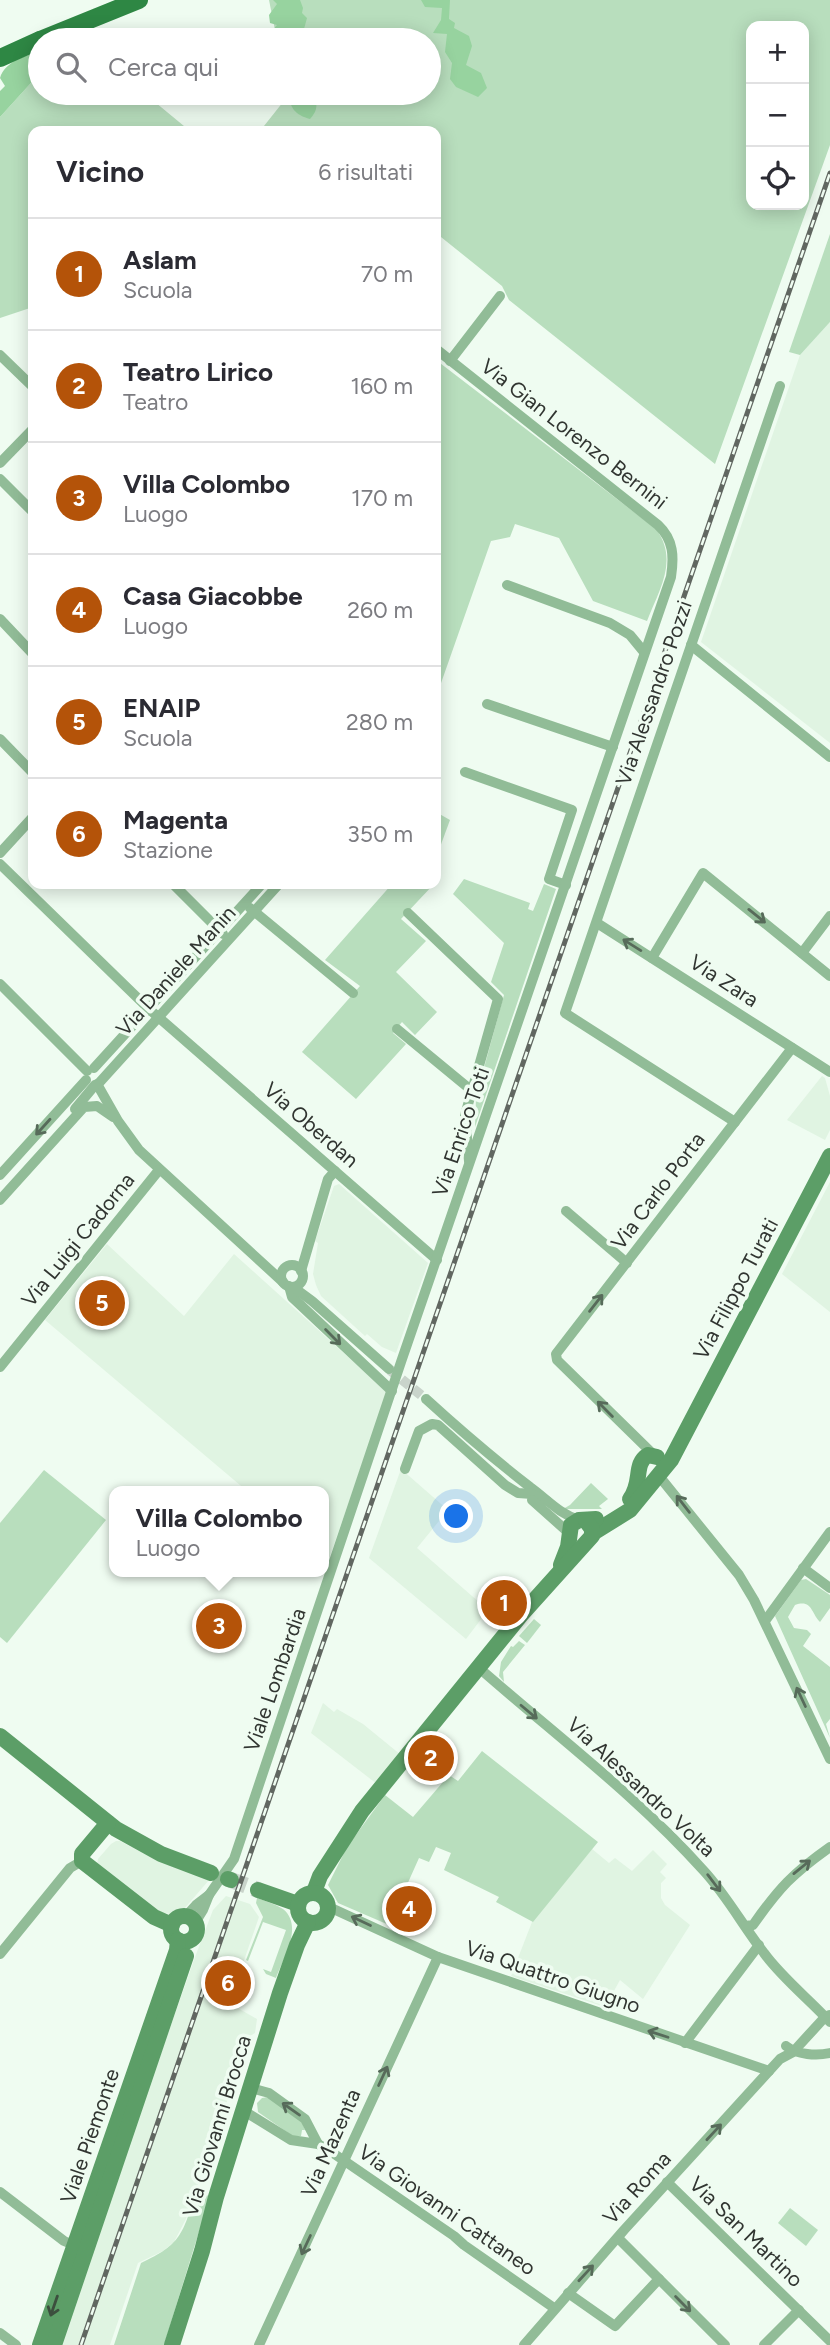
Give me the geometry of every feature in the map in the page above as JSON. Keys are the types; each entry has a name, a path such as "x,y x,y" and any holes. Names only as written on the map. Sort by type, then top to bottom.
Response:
{"main road":[{"path":"70,28 139,0"},
{"path":"0,58 28,45"}],"street":[{"name":"Via Gian Lorenzo Bernini","path":"450,361 500,296"},
{"name":"Via Gian Lorenzo Bernini","path":"441,353 658,525 670,542"},
{"path":"0,355 28,382"},
{"name":"Via Alessandro Pozzi","path":"735,1122 565,1013 780,386"},
{"path":"0,463 28,434"},
{"path":"0,479 28,507"},
{"name":"Via Enrico Toti","path":"392,1391 671,577 673,561 670,542"},
{"path":"507,585 610,623 630,635 644,652"},
{"path":"0,620 28,649"},
{"path":"691,646 830,757"},
{"path":"487,704 613,747"},
{"path":"0,739 28,768"},
{"path":"465,772 572,810 550,879 566,885"},
{"path":"0,853 28,822"},
{"name":"Via Oberdan","path":"0,864 149,1009 438,1261"},
{"path":"652,958 703,873 830,976"},
{"path":"178,889 230,940"},
{"name":"Via Daniele Manin","path":"93,1078 149,1009 257,889"},
{"name":"Via Daniele Manin","path":"93,1078 159,1018 275,889"},
{"path":"244,903 353,993"},
{"path":"408,913 498,999 465,1115 470,1167"},
{"path":"802,953 830,916"},
{"name":"Via Zara","path":"597,923 830,1072"},
{"path":"0,984 93,1078 118,1121 139,1150 159,1170 266,1269 312,1301 389,1369"},
{"path":"397,1029 471,1090"},
{"name":"Via Carlo Porta","path":"654,1468 633,1436 555,1357 792,1048"},
{"path":"62,1129 93,1078"},
{"path":"18,1180 3,1172 93,1078"},
{"path":"0,1200 62,1129 87,1105 97,1106 118,1121"},
{"name":"Via Filippo Turati","path":"555,1576 587,1529 630,1510 654,1468 671,1460 678,1442 830,1156"},
{"name":"Via Luigi Cadorna","path":"0,1367 159,1170"},
{"path":"288,1285 300,1282 308,1244 328,1180 335,1171"},
{"path":"566,1211 627,1263"},
{"path":"308,1244 282,1272 292,1297 392,1391"},
{"path":"266,1269 296,1266 302,1274 312,1301"},
{"name":"Viale Lombardia","path":"184,1929 203,1910 209,1895 234,1859 392,1391"},
{"path":"426,1399 505,1469 532,1488 556,1510 587,1529 580,1543 526,1494 505,1469"},
{"path":"405,1469 419,1431 432,1424 438,1425 505,1485 518,1493 532,1494 547,1502"},
{"path":"654,1468 739,1575 765,1621 830,1759"},
{"path":"765,1621 830,1532"},
{"path":"314,1892 320,1876 362,1811 555,1576 565,1556 569,1535"},
{"path":"803,1568 830,1588"},
{"name":"Via Alessandro Volta","path":"478,1668 662,1827 706,1872 764,1953 826,2016"},
{"path":"0,1736 112,1826 161,1854 211,1873"},
{"path":"0,1954 70,1868 84,1864 112,1826"},
{"path":"685,2043 753,1935 753,1925 778,1890 802,1867 830,1847"},
{"path":"84,1864 154,1917 184,1929"},
{"path":"258,1890 298,1904"},
{"path":"314,1892 325,1897 329,1907 322,1920 308,1922 300,1915 298,1904 303,1896 314,1892"},
{"name":"Via Quattro Giugno","path":"329,1907 438,1957 769,2071"},
{"name":"Via Giovanni Brocca","path":"175,2344 216,2197 283,1985 308,1922"},
{"name":"Viale Piemonte","path":"40,2345 80,2248 188,1952 184,1929"},
{"name":"Via Mazenta","path":"259,2345 438,1957"},
{"path":"789,2049 826,2016"},
{"path":"789,2049 822,2055 830,2053"},
{"name":"Via Roma","path":"524,2345 568,2292 789,2049"},
{"name":"Via Giovanni Cattaneo","path":"251,2088 269,2093 305,2119 318,2144"},
{"name":"Via Giovanni Cattaneo","path":"244,2111 291,2140 318,2144 344,2160 554,2308"},
{"name":"Via San Martino","path":"667,2182 830,2341"},
{"path":"0,2192 64,2241 80,2248"},
{"path":"618,2238 725,2345"},
{"name":"Viale Piemonte","path":"54,2345 80,2248"},
{"path":"568,2292 615,2326 659,2279"},
{"name":"Via San Martino","path":"764,2345 799,2310"},
{"path":"0,2333 16,2345"}],"shaded area":[{"path":"830,322 830,743 701,642 800,355"},
{"path":"822,1076 830,1096 830,1130 825,1140 787,1120"},
{"path":"830,1182 830,1312 782,1274"},
{"path":"339,1184 428,1263 396,1353 382,1347 367,1334 365,1336 321,1296 316,1285 313,1274 318,1243 315,1241 334,1186"},
{"path":"107,1244 184,1316 234,1254 387,1392 329,1559 329,1486 241,1486 45,1320"},
{"path":"401,1469 448,1510 417,1548 488,1610 466,1639 369,1558"},
{"path":"323,1703 334,1712 337,1709 363,1724 401,1755 377,1784 311,1733"},
{"path":"116,1841 209,1880 184,1909 170,1914 155,1911 97,1865 98,1859"},
{"path":"592,1849 609,1863 615,1858 632,1871 653,1850 667,1864 660,1872 666,1878 661,1883 661,1898 665,1905 690,1925 643,1999 620,1980 605,2007 511,1976 532,1922"},
{"path":"226,1896 250,1904 259,1917 240,1972 247,1975 236,2007 257,2019 255,2033 250,2036 186,2219 174,2242 163,2251 138,2263 110,2345 58,2345 195,1957 213,1910"}],"green space":[{"path":"269,0 830,0 830,145 809,203 809,21 746,21 746,210 807,210 715,464 509,300 502,286 441,237 441,126 264,126 281,105 441,105 441,28 275,28"},
{"path":"273,0 300,0 302,13 307,18 304,28 274,28 277,25 270,23 269,15 277,4"},
{"path":"421,0 450,0 449,19 455,23 454,28 469,36 472,46 466,65 481,73 487,88 478,97 456,87 450,79 452,63 445,52 447,34 441,34 441,28 436,28 441,20 442,8 425,7"},
{"path":"28,55 28,86 0,117 0,91 5,86 0,78 6,67"},
{"path":"28,86 28,105 159,105 184,126 28,126 28,309 0,318 0,117"},
{"path":"291,105 316,105 315,113 310,119 294,110"},
{"path":"830,234 830,322 800,355 789,352"},
{"path":"441,364 656,529 666,552 665,575 647,621 593,601 559,538 515,524 510,537 491,541 441,683"},
{"path":"441,815 450,820 441,844"},
{"path":"464,879 530,903 528,909 533,911 544,884 556,889 475,1127 476,1097 504,995 491,982 504,943 453,894"},
{"path":"388,889 429,889 401,919 426,941 396,972 437,1012 415,1035 402,1022 393,1033 406,1044 356,1099 302,1052 360,986 325,960"},
{"path":"44,1470 106,1520 7,1643 0,1637 0,1523"},
{"path":"591,1483 608,1499 599,1506 602,1509 563,1509 570,1505"},
{"path":"806,1579 830,1595 830,1608 820,1622 805,1604 795,1605 788,1617 794,1628 807,1630 811,1634 803,1646 830,1667 830,1719 826,1724 830,1738 775,1616 801,1580"},
{"path":"534,1619 541,1625 527,1643 519,1636"},
{"path":"519,1641 525,1645 503,1672 504,1682 499,1676 501,1662 511,1646"},
{"path":"482,1751 598,1842 533,1922 496,1902 499,1897 444,1870 451,1853 436,1847 429,1862 419,1858 389,1925 338,1903 328,1885 347,1847 385,1795 413,1817 449,1775 458,1781"},
{"path":"257,1898 283,1909 292,1924 290,1943 276,1978 266,1974 263,1969 271,1972 286,1930 263,1922 248,1961 246,1960 263,1917 256,1903"},
{"path":"268,2097 302,2122 305,2130 302,2130 301,2136 294,2137 258,2112 257,2103"},
{"path":"196,2193 210,2196 164,2345 114,2345 141,2263 165,2250 179,2236"},
{"path":"790,2208 818,2230 806,2246 778,2223"}],"tunnel":[{"path":"390,1370 426,1399"},
{"path":"231,1880 258,1890"}],"railway":[{"path":"81,2345 830,173"}],"place":[{"name":"ENAIP","path":"102,1303"},
{"name":"Aslam","path":"504,1603"},
{"name":"Villa Colombo","path":"219,1626"},
{"name":"Teatro Lirico","path":"431,1758"},
{"name":"Casa Giacobbe","path":"409,1909"},
{"name":"Magenta","path":"228,1983"}]}
